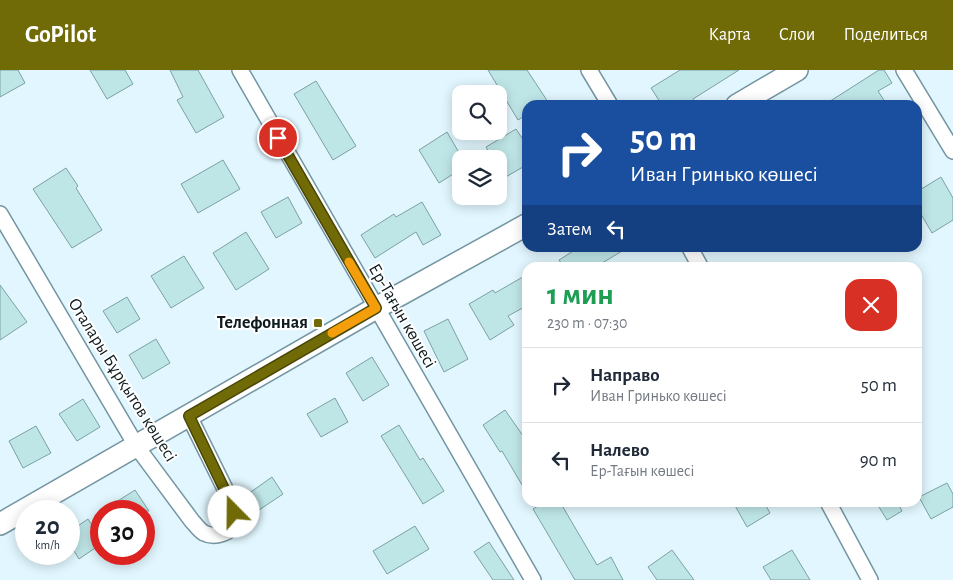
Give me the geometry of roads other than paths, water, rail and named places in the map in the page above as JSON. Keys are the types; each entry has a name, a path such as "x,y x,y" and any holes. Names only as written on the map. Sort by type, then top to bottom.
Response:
{"street":[{"name":"Ер-Тағын көшесі","path":"240,70 533,580"},
{"path":"589,70 607,100"},
{"path":"746,100 797,70"},
{"path":"904,70 953,151"},
{"name":"Оталары Бұрқытов көшесі","path":"0,214 137,447 192,522 202,532 209,535 224,533 230,530 234,522 234,512 189,416"},
{"path":"0,524 376,308 522,227"},
{"path":"831,507 870,580"}],"place":[{"name":"Телефонная","path":"318,323"}]}
